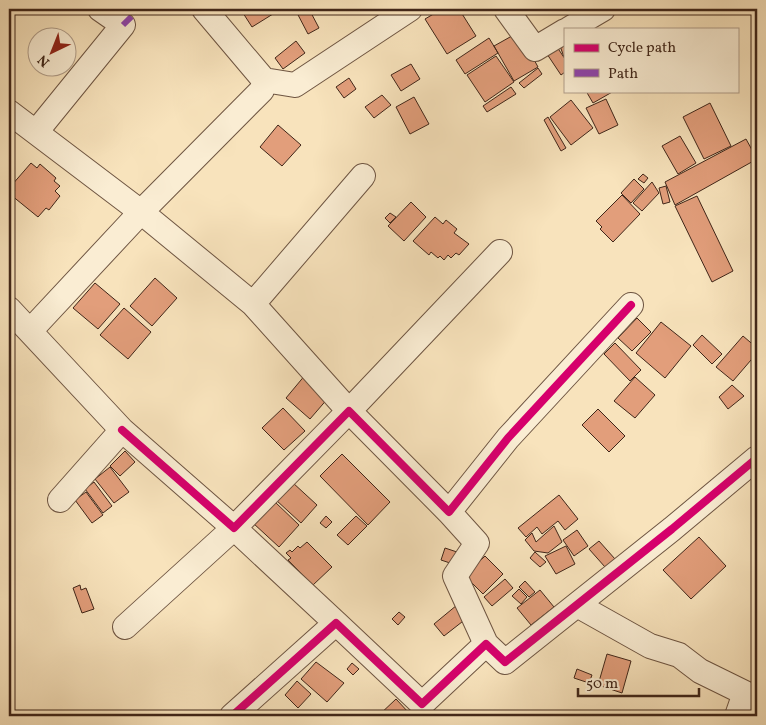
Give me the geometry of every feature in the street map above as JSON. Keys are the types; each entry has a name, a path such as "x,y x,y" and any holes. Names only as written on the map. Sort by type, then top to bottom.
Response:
{"street":[{"path":"36,132 123,25 100,9"},
{"path":"204,9 264,80 295,85 410,9"},
{"path":"506,9 535,49 564,32"},
{"path":"571,28 603,9"},
{"path":"30,331 141,212 262,90 264,80"},
{"path":"9,112 141,212 253,304 349,411 477,543 455,576 486,644 505,662 757,458"},
{"path":"253,304 363,176"},
{"path":"125,627 234,528 349,411 500,252"},
{"path":"449,512 508,438 630,305"},
{"path":"9,309 122,430 234,528 422,704 486,644"},
{"path":"60,500 122,430"},
{"path":"577,605 650,646 679,655 700,670 751,696 737,716"},
{"path":"232,716 336,623"}],"building":[{"path":"249,9 281,9 252,27 243,13"},
{"path":"309,9 319,28 308,34 296,11"},
{"path":"442,9 459,9 476,36 447,54 425,19"},
{"path":"519,32 538,67 514,81 494,46"},
{"path":"489,38 498,53 465,74 456,60"},
{"path":"296,41 305,53 283,69 275,58"},
{"path":"564,44 564,57 560,46"},
{"path":"557,47 564,58 564,73 561,75 547,54"},
{"path":"496,56 514,82 485,102 467,75"},
{"path":"411,64 420,79 401,91 391,75"},
{"path":"538,68 542,74 524,88 519,83"},
{"path":"349,78 356,89 344,98 336,87"},
{"path":"511,87 516,94 487,112 483,106"},
{"path":"587,92 612,92 593,103"},
{"path":"382,95 391,105 374,118 365,107"},
{"path":"414,97 429,124 410,134 396,107"},
{"path":"606,99 618,125 599,134 586,108"},
{"path":"571,100 593,128 571,145 550,117"},
{"path":"710,103 731,146 704,159 683,117"},
{"path":"548,117 566,148 561,151 544,120"},
{"path":"278,125 301,145 282,166 260,147"},
{"path":"680,136 696,163 678,174 662,146"},
{"path":"746,139 757,159 675,205 665,182"},
{"path":"31,163 37,168 40,164 56,178 54,181 60,186 55,191 60,196 49,210 46,208 38,217 11,195 15,190 11,186"},
{"path":"643,174 648,178 644,183 638,179"},
{"path":"634,179 644,189 631,203 621,193"},
{"path":"652,182 659,193 642,211 633,203"},
{"path":"666,186 670,202 663,204 659,188"},
{"path":"622,195 640,214 613,242 600,229 602,227 596,221"},
{"path":"697,196 733,271 712,282 675,206"},
{"path":"411,202 426,217 404,241 388,226"},
{"path":"390,213 396,217 390,223 385,218"},
{"path":"435,217 443,224 446,220 457,229 454,233 469,244 459,255 456,253 451,258 448,255 444,260 431,252 429,255 413,241"},
{"path":"155,278 177,298 152,326 130,306"},
{"path":"95,283 120,304 98,329 73,308"},
{"path":"124,308 151,332 128,359 100,335"},
{"path":"637,318 651,332 632,351 618,338"},
{"path":"661,322 691,346 665,378 636,353"},
{"path":"702,335 722,354 712,364 693,345"},
{"path":"743,336 757,348 757,353 733,381 716,367"},
{"path":"615,343 641,370 630,381 604,354"},
{"path":"306,374 329,397 310,419 286,398"},
{"path":"635,377 655,395 635,418 614,401"},
{"path":"732,385 744,396 728,409 719,397"},
{"path":"283,408 305,431 284,450 262,428"},
{"path":"598,409 625,436 609,452 582,425"},
{"path":"125,451 135,462 120,476 110,466"},
{"path":"342,454 390,502 368,525 320,476"},
{"path":"110,467 129,492 114,503 95,479"},
{"path":"94,482 112,506 103,513 85,489"},
{"path":"292,482 317,505 301,523 276,500"},
{"path":"86,492 103,515 92,523 75,500"},
{"path":"559,495 578,519 565,530 558,521 542,534 537,527 526,537 518,528"},
{"path":"274,501 299,525 279,547 253,523"},
{"path":"326,516 332,522 326,528 320,523"},
{"path":"356,516 367,526 348,545 337,535"},
{"path":"554,526 562,542 548,553 534,551 525,540 532,533 536,542"},
{"path":"577,530 588,546 574,556 563,540"},
{"path":"699,537 726,566 691,599 663,570"},
{"path":"599,541 615,559 605,567 589,549"},
{"path":"307,542 332,567 313,585 288,560 291,558 286,553 290,550 292,552 298,546 300,548"},
{"path":"566,546 575,564 556,574 545,556"},
{"path":"445,548 457,552 453,564 441,560"},
{"path":"535,552 546,562 540,567 530,558"},
{"path":"485,556 503,574 483,594 465,576"},
{"path":"505,579 513,588 492,606 484,597"},
{"path":"525,581 535,592 529,597 519,587"},
{"path":"80,585 81,590 86,588 94,609 82,613 73,588"},
{"path":"519,589 527,597 521,604 512,596"},
{"path":"540,590 554,607 531,625 517,608"},
{"path":"457,605 467,618 444,636 434,624"},
{"path":"399,612 405,617 398,625 392,619"},
{"path":"607,654 631,661 622,693 598,685"},
{"path":"316,662 344,683 327,702 301,679"},
{"path":"352,663 359,669 353,675 347,669"},
{"path":"577,669 592,675 589,683 574,678"},
{"path":"297,681 311,694 298,708 285,695"},
{"path":"396,699 410,714 407,716 378,716"}],"marked path":[{"path":"123,25 139,9"}],"cycle path":[{"path":"122,430 234,528 349,411 449,512 508,438 631,305"},
{"path":"232,716 336,623 422,704 486,644 505,662 672,529 757,458"}]}
